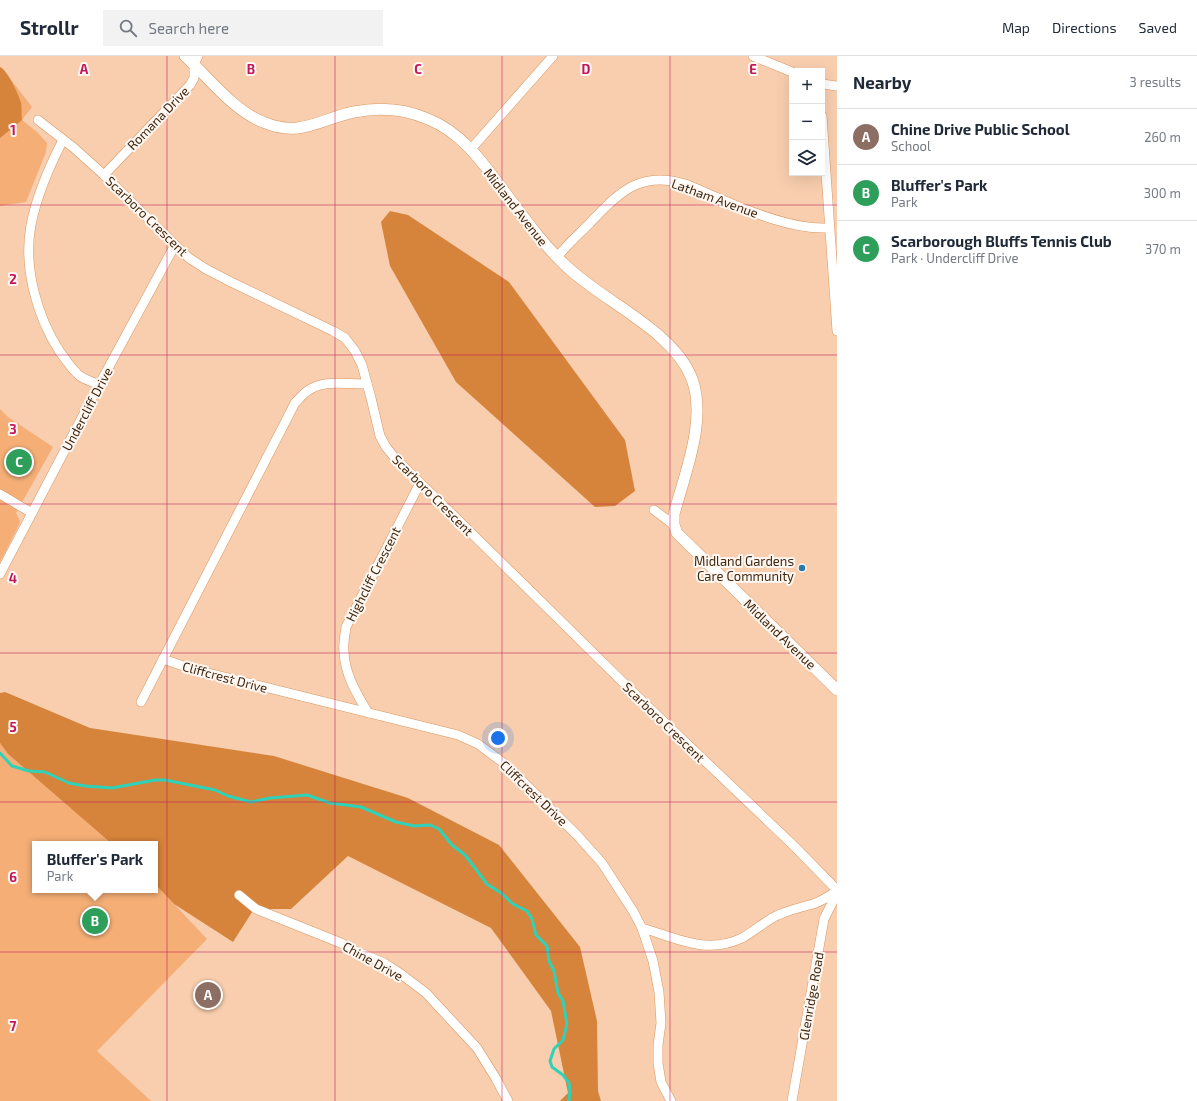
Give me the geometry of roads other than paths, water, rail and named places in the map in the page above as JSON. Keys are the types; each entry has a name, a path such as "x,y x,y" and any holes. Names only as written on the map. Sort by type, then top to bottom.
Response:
{"street":[{"name":"Midland Avenue","path":"185,56 196,60 234,104 248,115 276,127 304,128 353,112 381,109 395,110 418,115 439,124 451,131 471,149 542,241 557,257 580,278 664,340 679,355 688,369 692,380 697,402 697,426 674,514 674,526 677,533 837,690"},
{"path":"471,149 553,56"},
{"path":"753,56 789,71"},
{"name":"Romana Drive","path":"104,175 190,85 194,78 196,60"},
{"path":"825,84 837,86"},
{"name":"Scarboro Crescent","path":"38,120 104,175 175,245 206,269 333,330 345,338 355,351 362,365 377,427 386,447 395,458 637,696 794,846 837,891"},
{"path":"63,140 46,175 37,199 30,226 29,255 31,276 44,322 54,343 66,361 79,375 99,385"},
{"path":"824,140 837,331"},
{"name":"Latham Avenue","path":"557,257 610,202 625,190 641,182 654,180 671,180 685,184 767,217 790,224 829,228"},
{"name":"Undercliff Drive","path":"0,574 99,385 175,245"},
{"name":"Cliffcrest Drive","path":"141,702 295,403 307,392 318,385 332,383 367,384"},
{"name":"Highcliff Crescent","path":"368,713 352,685 346,668 344,651 346,627 420,482"},
{"path":"0,494 32,513"},
{"name":"Midland Avenue","path":"654,510 674,526"},
{"name":"Cliffcrest Drive","path":"163,659 192,669 458,735 478,744 505,764 577,835 602,863 627,901 642,928 653,961 659,992 661,1023 658,1045 658,1063 660,1082 671,1101"},
{"path":"642,928 691,944 705,946 721,944 741,938 777,916 800,906 823,900 837,891"},
{"name":"Glenridge Road","path":"792,1101 824,919 837,891"},
{"name":"Chine Drive","path":"239,895 256,909 341,943 384,964 401,974 426,993 477,1048 508,1101"}],"waterway":[{"path":"0,753 12,766 29,771 45,772 69,783 85,786 112,788 155,780 165,780 215,790 228,796 251,802 270,798 307,795 330,803 361,807 396,822 414,826 430,825 439,829 452,845 465,855 487,884 501,893 513,904 527,911 532,919 536,935 547,946 549,961 554,971 558,993 563,1001 567,1024 563,1040 554,1049 550,1061 552,1067 563,1075 569,1083 569,1101"}],"place":[{"name":"Scarborough Bluffs Tennis Club","path":"19,462"},
{"name":"Midland Gardens Care Community","path":"802,568"},
{"name":"Bluffer's Park","path":"95,921"},
{"name":"Chine Drive Public School","path":"208,995"}]}
